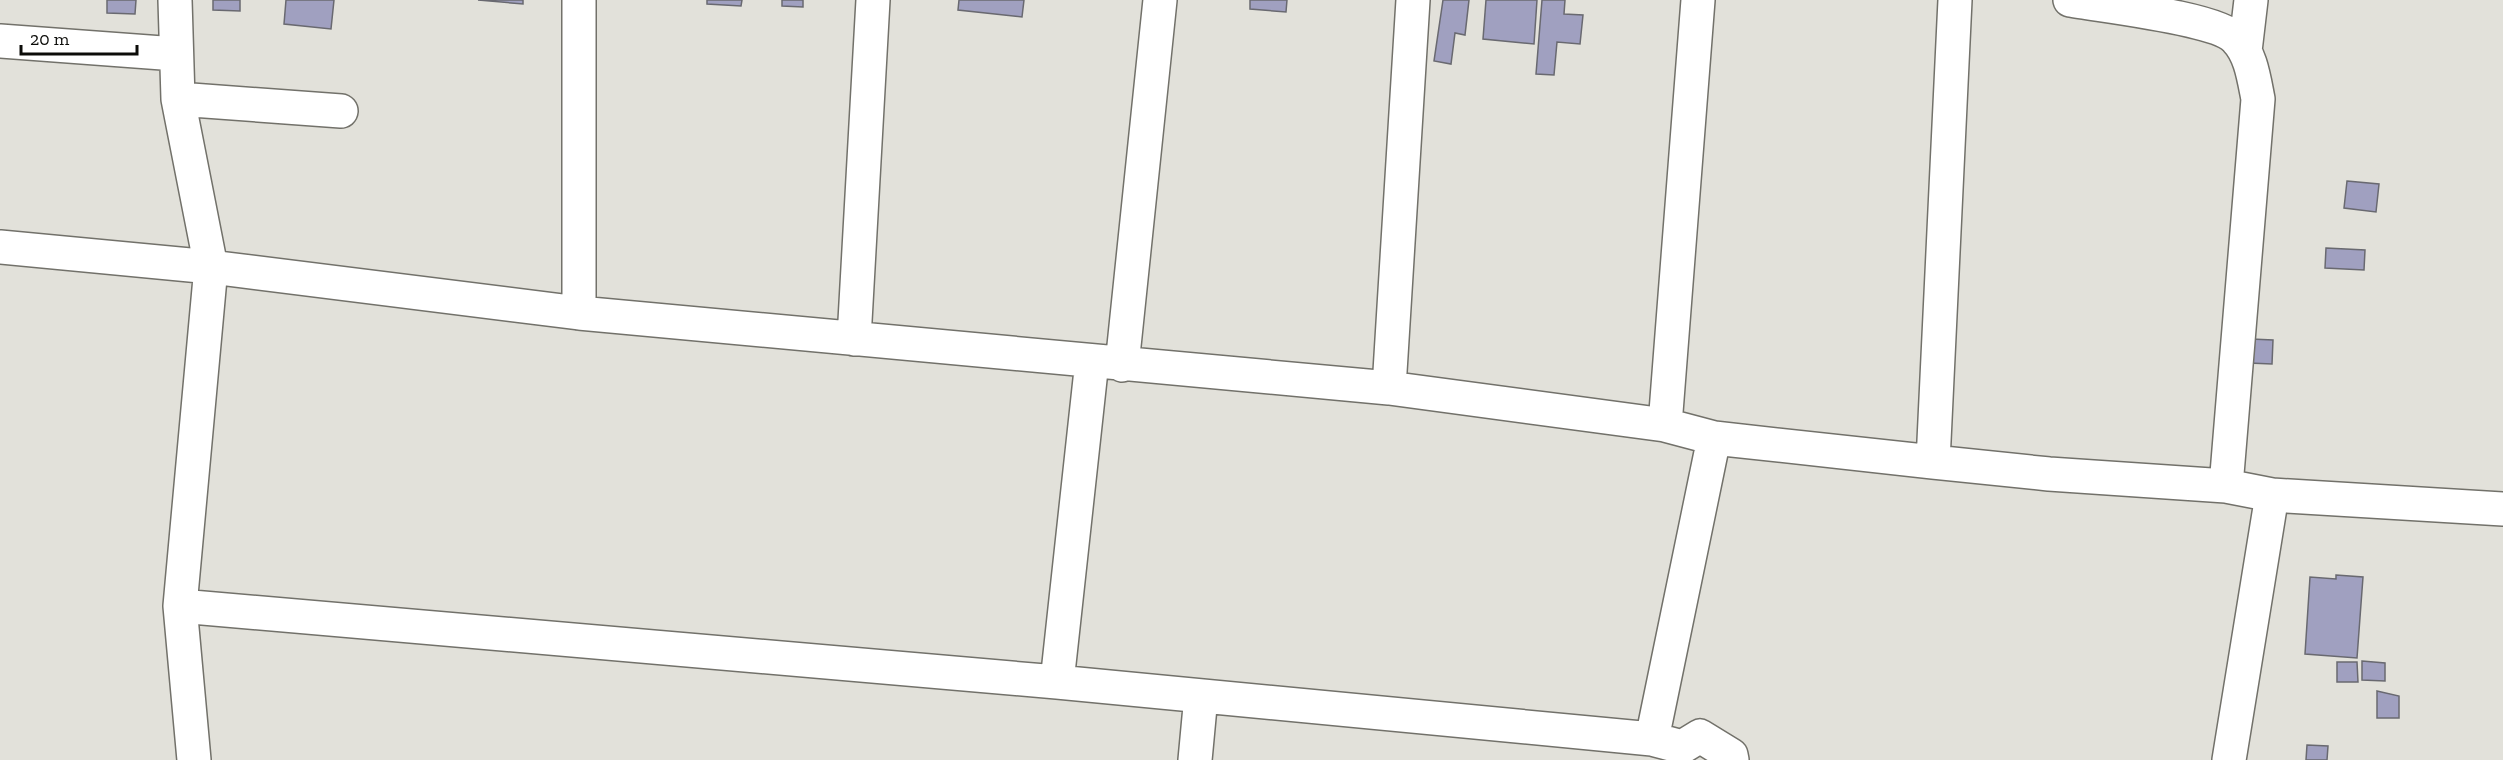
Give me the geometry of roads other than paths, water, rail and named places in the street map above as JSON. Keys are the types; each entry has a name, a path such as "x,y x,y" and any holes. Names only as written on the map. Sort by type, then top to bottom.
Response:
{"street":[{"path":"174,0 178,99 211,267 180,606 194,760"},
{"path":"579,0 579,313"},
{"path":"854,339 873,0"},
{"path":"1057,682 1107,363 1160,0"},
{"path":"1389,388 1413,0"},
{"path":"1665,425 1698,0"},
{"path":"1933,462 1955,0"},
{"path":"2070,0 2206,23 2235,37 2244,51 2258,99 2226,486"},
{"path":"2244,51 2251,0"},
{"path":"0,41 177,54"},
{"path":"178,99 341,111"},
{"path":"0,247 211,267 579,313 1389,388 1665,425 1714,438 1933,462 2049,474 2226,486 2272,495 2503,509"},
{"path":"1652,739 1714,438"},
{"path":"2229,760 2272,495"},
{"path":"180,606 1057,682 1652,739 1682,747 1700,736 1731,755 1732,760"},
{"path":"1195,760 1201,696"}]}
